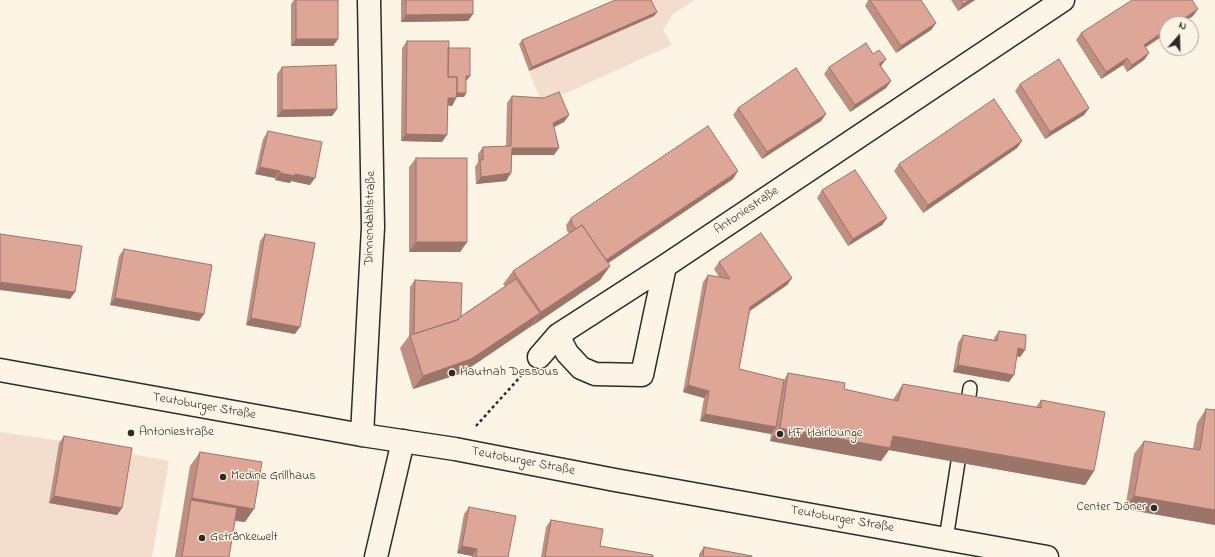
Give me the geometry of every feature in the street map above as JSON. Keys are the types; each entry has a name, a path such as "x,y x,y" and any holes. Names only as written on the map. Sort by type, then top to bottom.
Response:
{"street":[{"name":"Dinnendahlstraße","path":"362,435 373,227 370,0"},
{"name":"Antoniestraße","path":"539,357 558,335 1063,0"},
{"path":"558,335 567,353 581,368 595,374 642,375 664,266"},
{"name":"Teutoburger Straße","path":"0,370 362,435 455,449 615,480 1047,557"},
{"path":"376,557 403,441"}],"lane":[{"path":"967,410 970,388"},
{"path":"946,539 958,462"}],"path":[{"path":"455,449 539,357"}],"shaded area":[{"path":"618,0 695,0 673,14 663,30 672,45 542,104 519,44"},
{"path":"0,432 62,441 169,461 152,557 0,557"}],"building":[{"path":"296,0 338,0 338,39 296,39"},
{"path":"406,0 473,0 473,14 406,15"},
{"path":"615,0 651,0 657,12 532,67 522,40"},
{"path":"870,0 921,0 936,23 901,46"},
{"path":"961,0 970,0 963,4"},
{"path":"1132,0 1192,0 1198,9 1187,16 1159,16 1159,35 1144,45 1149,53 1132,65 1127,58 1106,72 1081,33"},
{"path":"407,41 449,41 448,77 457,77 457,90 456,98 448,98 447,135 406,134"},
{"path":"866,43 873,54 879,50 886,59 879,64 891,81 855,105 829,67"},
{"path":"448,48 470,48 470,76 466,76 466,93 457,93 457,77 448,77"},
{"path":"1059,59 1089,108 1050,132 1020,84"},
{"path":"336,65 337,109 282,110 282,67"},
{"path":"796,68 826,114 767,152 738,108"},
{"path":"559,92 569,115 553,123 559,148 512,148 511,173 481,177 480,160 483,160 483,147 511,146 512,96 544,98"},
{"path":"994,99 1022,141 928,205 899,164"},
{"path":"708,126 738,171 606,260 582,225 576,229 572,224 571,218"},
{"path":"268,131 322,142 315,178 280,173 280,171 260,167"},
{"path":"416,158 467,158 467,242 416,242"},
{"path":"855,170 887,218 853,239 822,190"},
{"path":"582,225 610,266 541,312 513,271"},
{"path":"761,233 792,278 750,307 739,369 784,380 776,427 705,414 709,391 688,385 708,275 730,279 719,262"},
{"path":"0,234 82,246 75,292 0,282"},
{"path":"265,234 315,243 300,327 251,318"},
{"path":"124,249 212,265 204,314 115,298"},
{"path":"516,279 540,313 471,359 423,376 410,335 458,320"},
{"path":"415,280 462,283 461,316 457,320 414,334"},
{"path":"999,331 1026,335 1025,350 1018,348 1014,375 958,365 963,335 997,341"},
{"path":"788,373 845,383 844,389 898,401 903,384 1041,408 1041,400 1105,412 1094,471 893,436 890,448 780,428"},
{"path":"1206,409 1215,410 1215,510 1134,496 1144,441 1200,450"},
{"path":"64,436 132,448 122,508 54,496"},
{"path":"200,452 262,462 254,509 192,498"},
{"name":"Getränkewelt","path":"191,500 237,508 229,557 182,557"},
{"path":"469,507 516,516 508,557 476,557 477,549 462,546"},
{"path":"551,520 603,529 600,546 653,555 653,557 545,557"},
{"path":"704,547 752,556 752,557 703,557"}],"place":[{"name":"Hautnah Dessous","path":"452,373"},
{"name":"Antoniestraße","path":"131,433"},
{"name":"HF Hairlounge","path":"780,434"},
{"name":"Medine Grillhaus","path":"223,477"},
{"name":"Center Döner","path":"1154,508"},
{"name":"Getränkewelt","path":"202,538"}]}
